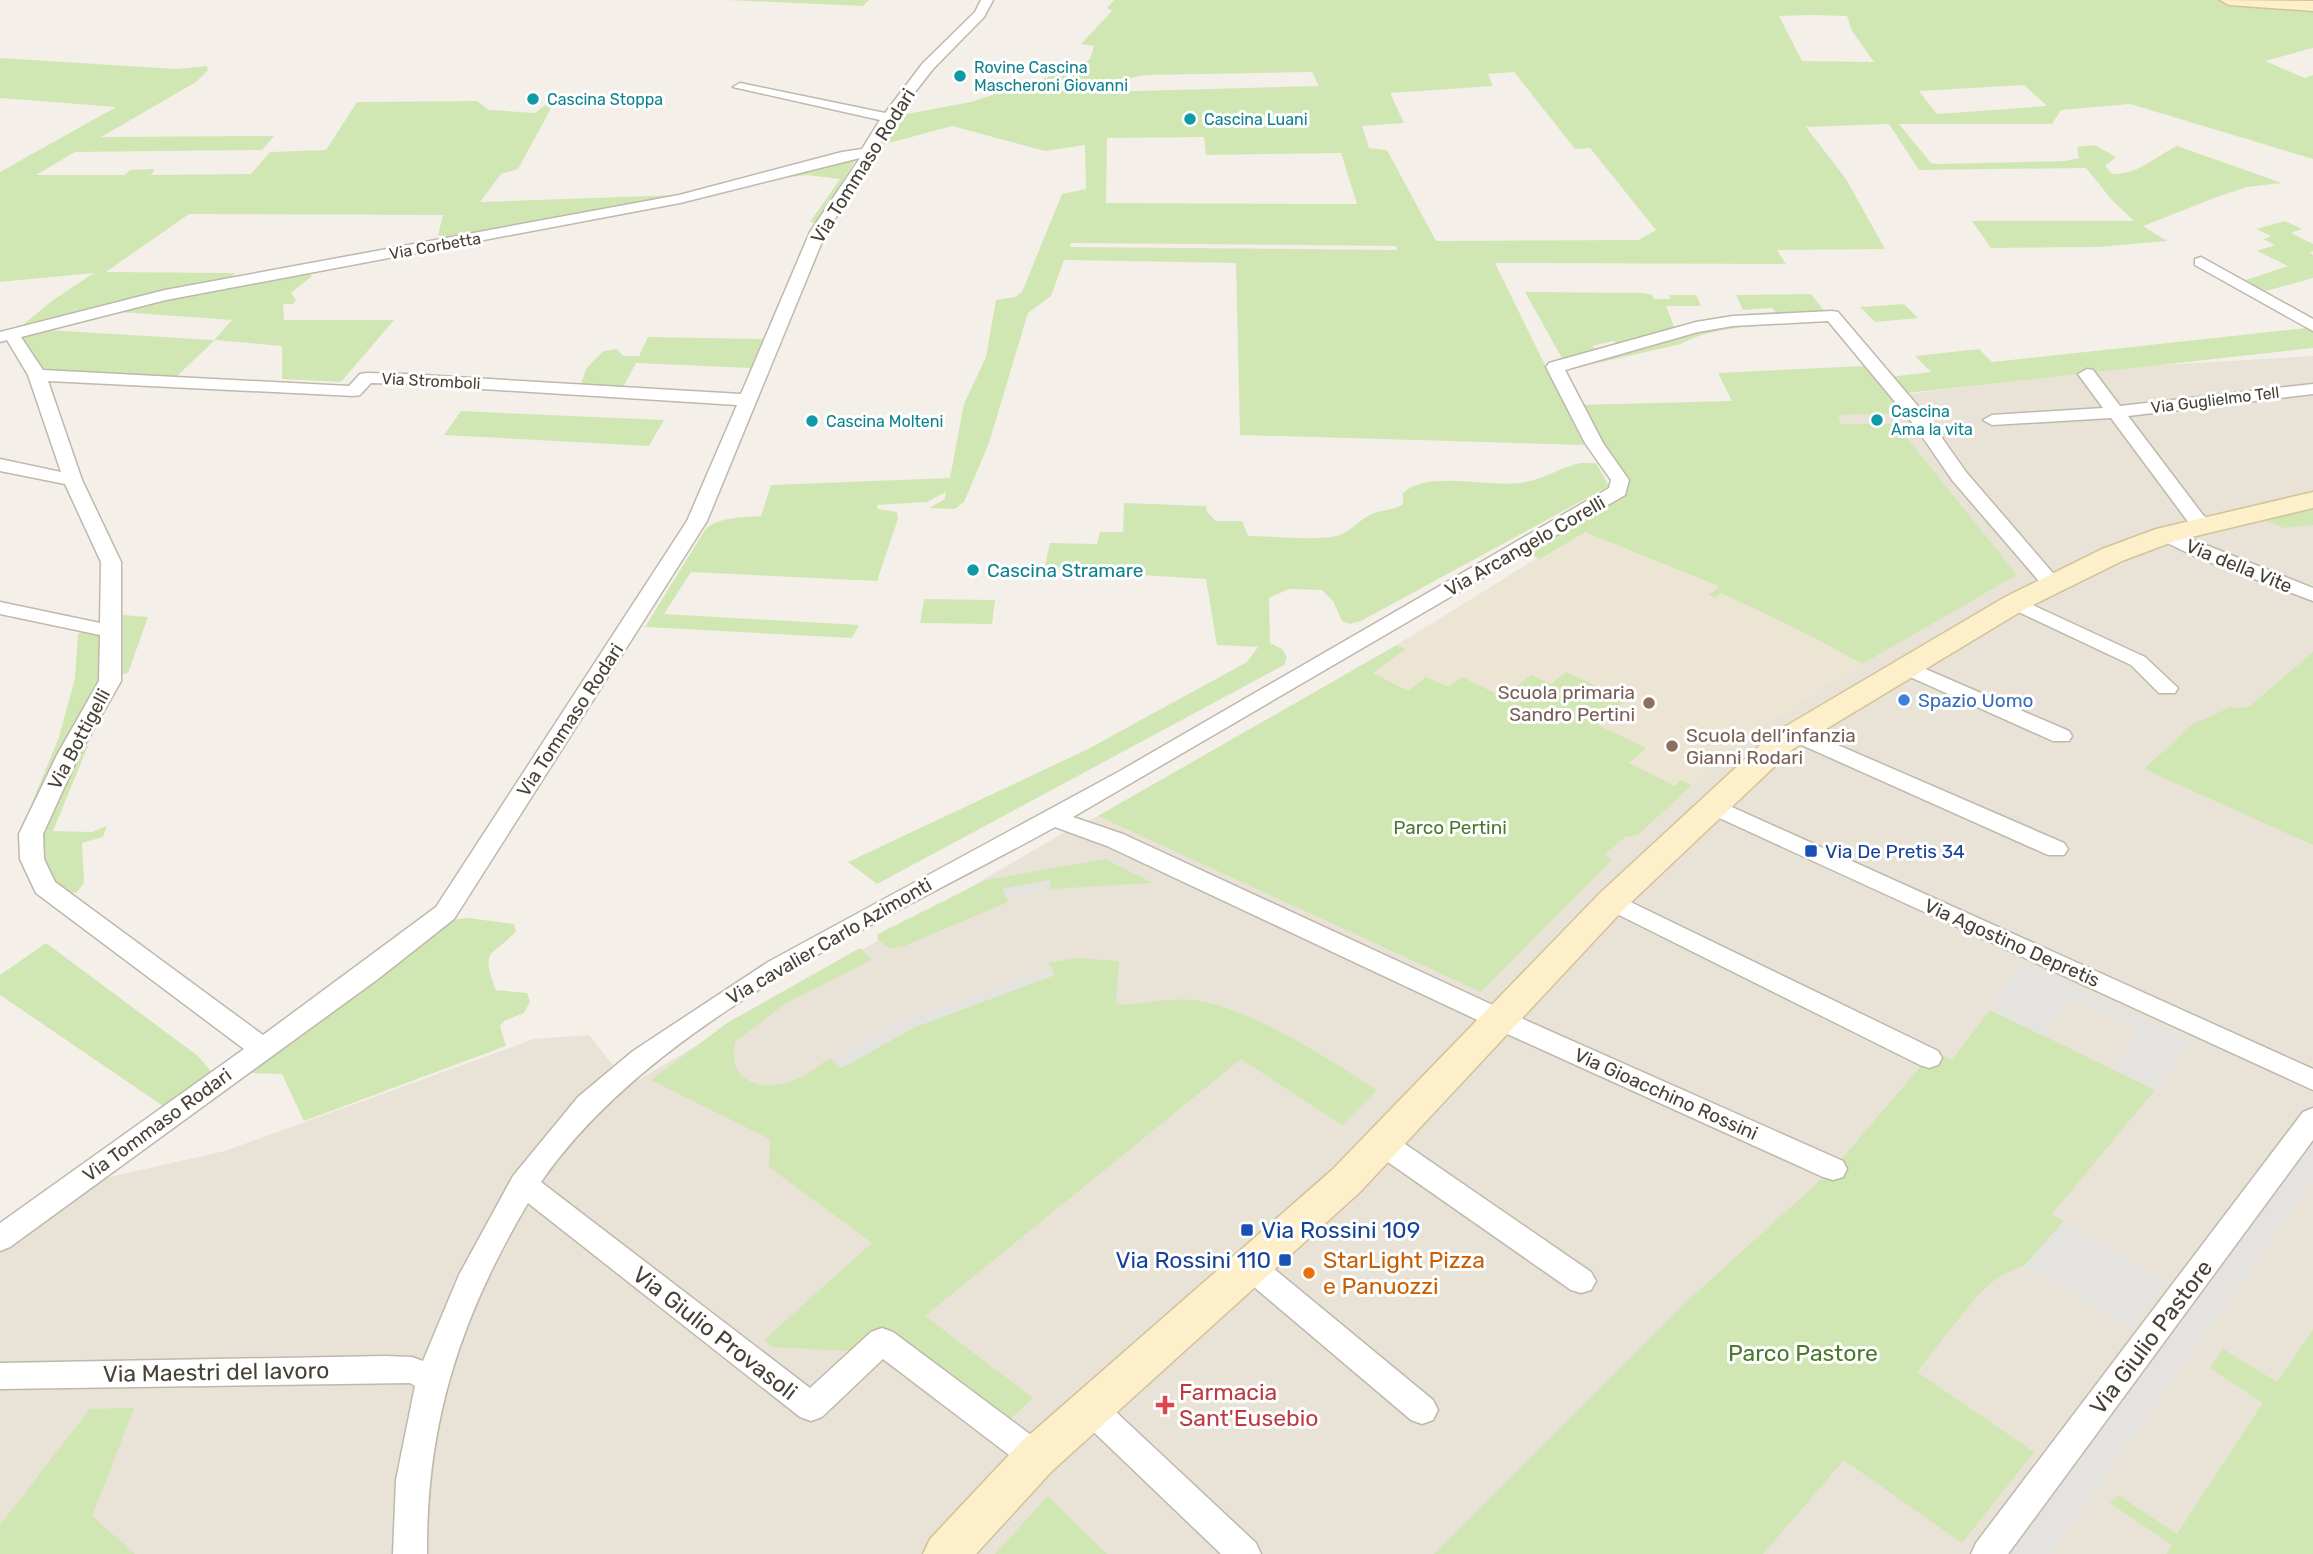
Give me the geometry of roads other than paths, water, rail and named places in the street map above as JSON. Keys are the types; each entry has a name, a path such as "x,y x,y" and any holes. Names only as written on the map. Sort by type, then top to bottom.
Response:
{"street":[{"name":"Via Tommaso Rodari","path":"0,1239 369,973 445,913 697,521 818,232 866,163 888,118 950,43 968,27 988,0"},
{"path":"2233,0 2313,6"},
{"path":"740,87 888,118"},
{"name":"Via Corbetta","path":"6,336 164,295 680,199 842,156 869,153"},
{"path":"2201,262 2313,326"},
{"name":"Via Arcangelo Corelli","path":"1053,818 1618,491 1620,480 1594,443 1555,367 1696,327 1733,321 1832,316 1922,422 1959,476 2051,583"},
{"name":"Via Bottigelli","path":"6,336 37,375 73,480 111,562 110,681 68,755 31,834 32,859 45,887 263,1049"},
{"name":"Via Guglielmo Tell","path":"2087,374 2196,519 2205,525"},
{"name":"Via Stromboli","path":"37,375 354,391 366,378 746,400"},
{"name":"Via Guglielmo Tell","path":"1992,420 2118,412 2313,389"},
{"path":"0,465 73,480"},
{"path":"946,1554 1036,1457 1089,1407 1312,1212 1382,1143 1612,901 1794,733 2051,583 2166,535 2313,500"},
{"name":"Via della Vite","path":"2166,535 2203,553 2313,595"},
{"path":"2015,603 2138,661 2167,688"},
{"path":"0,608 111,631"},
{"path":"1907,667 2061,736"},
{"path":"1794,733 2056,849"},
{"name":"Via Agostino Depretis","path":"1712,806 2313,1080"},
{"path":"1053,818 1115,840 1500,1019"},
{"name":"Via cavalier Carlo Azimonti","path":"410,1554 409,1512 415,1457 430,1378 459,1303 523,1184 577,1115 642,1058 796,955 1053,818"},
{"path":"1612,901 1928,1058"},
{"name":"Via Gioacchino Rossini","path":"1500,1019 1833,1169"},
{"name":"Via Giulio Pastore","path":"1988,1554 2313,1119"},
{"path":"1382,1143 1581,1281"},
{"name":"Via Giulio Provasoli","path":"523,1184 811,1408 882,1341 1036,1457"},
{"path":"1251,1267 1422,1410"},
{"name":"Via Maestri del lavoro","path":"0,1376 386,1369 412,1370 430,1378"},
{"path":"1089,1407 1244,1554"}],"place":[{"name":"Rovine Cascina Mascheroni Giovanni","path":"960,76"},
{"name":"Cascina Stoppa","path":"533,99"},
{"name":"Cascina Luani","path":"1190,119"},
{"name":"Cascina Ama la vita","path":"1877,420"},
{"name":"Cascina Molteni","path":"812,421"},
{"name":"Cascina Stramare","path":"973,570"},
{"name":"Spazio Uomo","path":"1904,700"},
{"name":"Scuola primaria Sandro Pertini","path":"1649,703"},
{"name":"Scuola dell’infanzia Gianni Rodari","path":"1672,746"},
{"name":"Via De Pretis 34","path":"1811,851"},
{"name":"Via Rossini 109","path":"1247,1230"},
{"name":"Via Rossini 110","path":"1285,1260"},
{"name":"StarLight Pizza e Panuozzi","path":"1309,1273"},
{"name":"Farmacia Sant'Eusebio","path":"1165,1405"}],"park label":[{"name":"Parco Pertini","path":"1450,827"},
{"name":"Parco Pastore","path":"1803,1353"}]}
